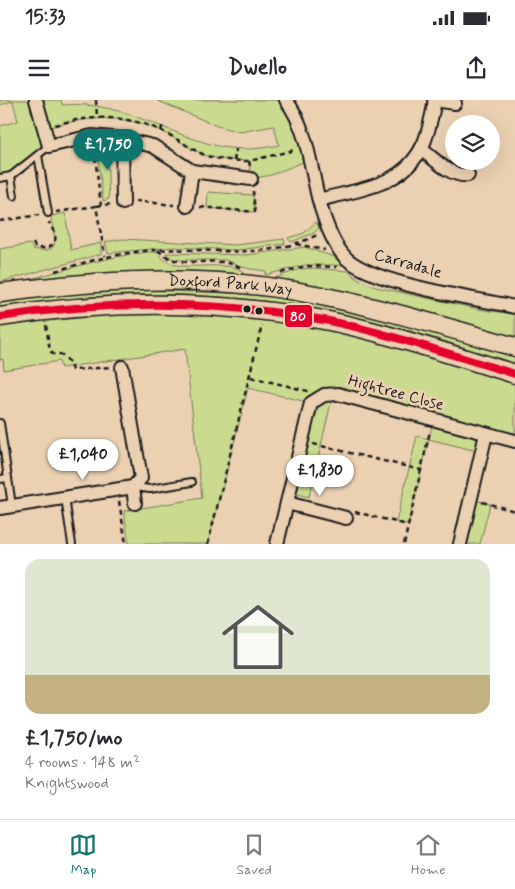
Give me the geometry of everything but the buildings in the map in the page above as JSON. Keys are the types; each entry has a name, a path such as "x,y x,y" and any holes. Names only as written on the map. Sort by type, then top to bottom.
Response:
{"main road":[{"name":"Doxford Park Way","path":"0,293 105,282 166,281 252,286 293,291 364,305 515,347"},
{"name":"Doxford Park Way","path":"0,317 44,310 110,305 197,304 265,311 331,322 515,374"}],"street":[{"path":"36,100 49,146 92,136 122,139 153,146 192,171 251,179"},
{"name":"Carradale","path":"286,100 296,113 307,148 319,200 329,227 338,248 347,259 377,276 496,303 515,305"},
{"path":"319,200 382,184 408,169 421,148 435,100 455,103"},
{"path":"122,139 123,202"},
{"path":"421,148 458,176 468,175"},
{"path":"187,206 192,171"},
{"path":"6,507 133,487 141,478 122,367"},
{"name":"Hightree Close","path":"277,544 311,403 324,395 338,394 515,441"},
{"path":"460,544 486,434"},
{"path":"133,487 136,503"},
{"path":"287,503 346,518"}],"lane":[{"path":"0,178 11,176 49,146"},
{"path":"38,155 48,214"},
{"path":"11,176 14,196"},
{"path":"0,423 8,478 6,507"},
{"path":"0,479 8,478"},
{"path":"133,487 150,489 192,482"},
{"path":"65,498 72,544"}],"path":[{"path":"96,100 97,118"},
{"path":"160,131 164,124"},
{"path":"92,136 101,206"},
{"path":"0,221 132,201 255,212 249,161 307,148"},
{"path":"234,160 236,149"},
{"path":"96,206 105,256"},
{"path":"33,243 35,247 42,249 52,245 55,241 48,214"},
{"path":"46,273 105,256 158,250 191,249 246,253 295,244 329,227"},
{"path":"295,244 319,248 347,259"},
{"path":"158,250 171,261 227,262 245,270 252,286"},
{"path":"275,276 306,266 362,268"},
{"path":"44,310 50,351 53,354 58,353 66,357 72,370 122,367"},
{"path":"208,544 251,377 265,311"},
{"path":"251,377 324,395"},
{"path":"404,544 433,420"},
{"path":"302,442 421,470"},
{"path":"118,490 126,544"},
{"path":"470,499 515,510"},
{"path":"346,518 356,512 408,525"}],"green space":[{"path":"0,100 61,100 62,105 101,107 138,117 210,144 227,148 245,149 279,145 274,126 240,132 217,126 156,100 286,100 310,159 271,175 251,179 249,161 207,156 163,132 134,122 119,119 89,119 44,129 49,146 11,176 0,178 0,126 18,121 13,101 0,105"},
{"path":"96,141 113,143 117,152 107,153 109,199 103,201"},
{"path":"208,192 253,195 255,212 207,208"},
{"path":"65,213 71,250 101,243 101,254 0,282 0,249 30,244 33,249 50,249 55,242 51,216"},
{"path":"316,222 319,228 314,233 291,242 288,238 304,233"},
{"path":"122,239 236,245 284,239 285,244 238,250 174,247 108,253 105,242"},
{"path":"305,247 334,257 342,265 306,265 265,275 266,271 250,269 225,260 179,260 172,259 166,253 247,255"},
{"path":"156,252 165,260 175,265 232,267 241,270 243,274 0,286 92,262"},
{"path":"313,268 348,271 359,280 376,287 483,310 515,314 515,339 272,279 300,269"},
{"path":"141,290 255,294 361,311 515,353 515,363 384,324 289,304 193,295 144,295 48,301 0,308 0,302 70,294"},
{"path":"44,310 265,311 515,374 515,441 486,434 481,452 429,439 433,420 333,394 309,497 289,492 311,403 248,388 208,544 129,544 124,511 202,498 185,349 61,368 59,361 4,370 3,359 0,360 0,317"},
{"path":"417,436 429,439 408,525 396,522"},
{"path":"471,499 490,504 480,544 460,544"}],"transit line":[{"name":"80","path":"0,317 41,311 123,305 206,306 247,309 288,314 353,326 515,374"}]}
